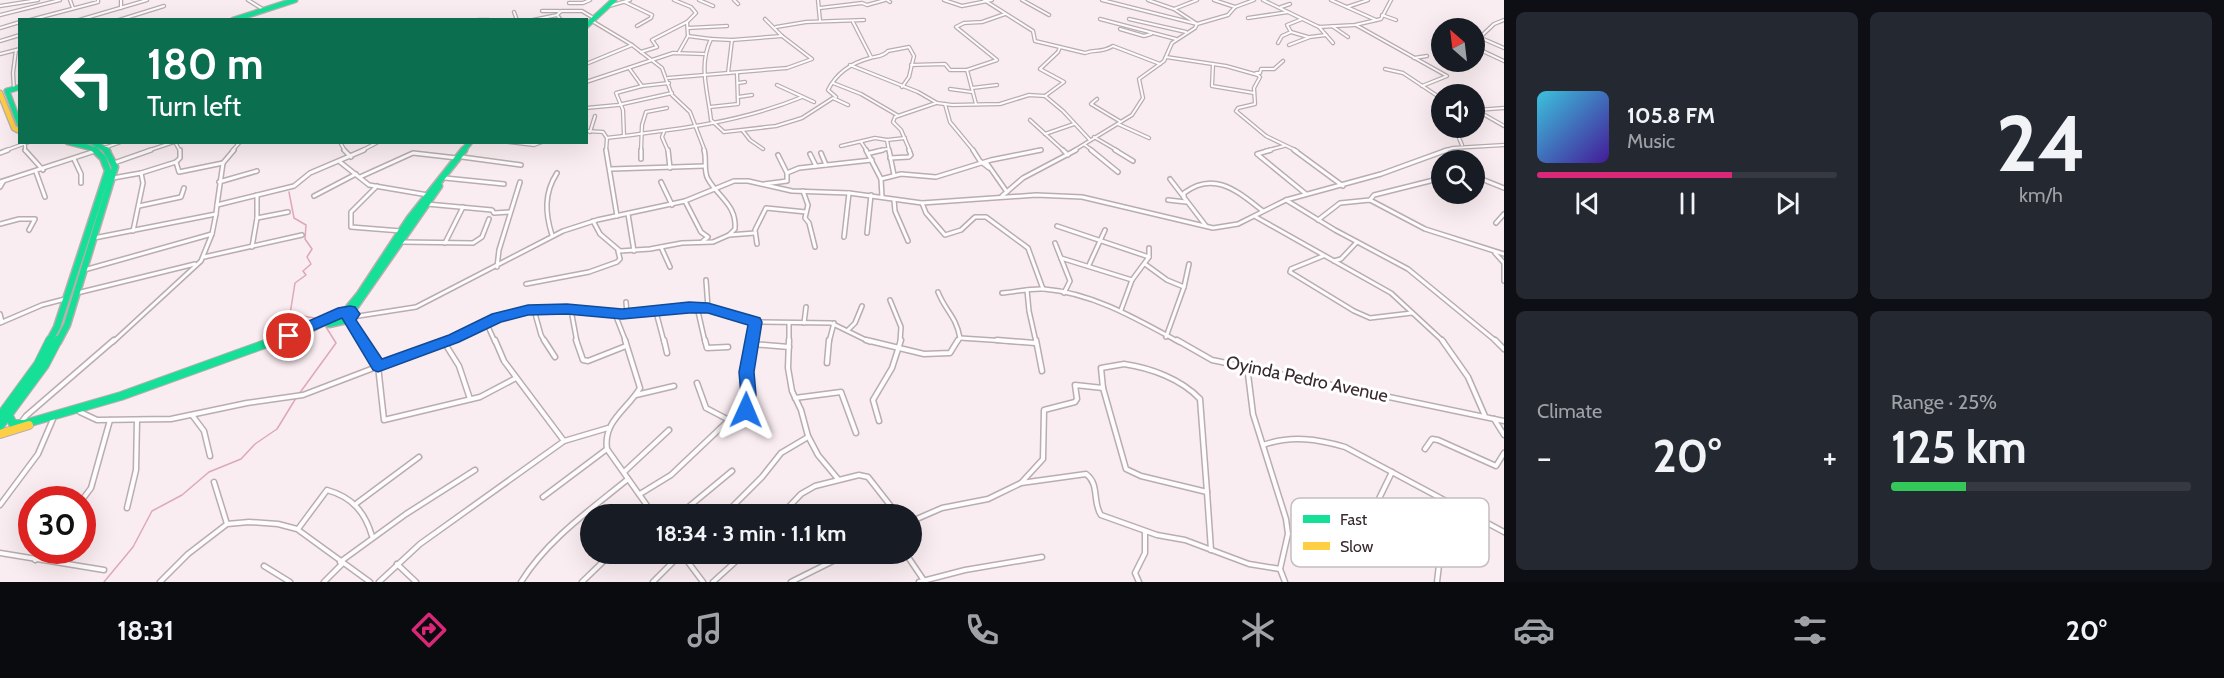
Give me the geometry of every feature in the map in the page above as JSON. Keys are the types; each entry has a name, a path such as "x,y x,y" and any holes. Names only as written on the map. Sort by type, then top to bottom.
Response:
{"main road":[{"path":"239,18 295,0"},
{"path":"589,22 610,2"},
{"path":"6,93 18,121"},
{"path":"6,93 14,128 18,130"},
{"path":"78,144 101,149"},
{"path":"0,426 3,415 50,344 113,178 113,157 95,144"},
{"path":"0,434 80,412 347,314 470,144"},
{"path":"3,415 38,376 67,325 84,270 108,171 101,149"},
{"path":"347,314 401,231 459,158"},
{"path":"3,415 13,424 20,424 121,396 326,323"}],"street":[{"path":"0,6 38,0"},
{"path":"0,15 60,0"},
{"path":"70,0 73,8"},
{"path":"37,18 98,2 98,0"},
{"path":"121,0 121,8"},
{"path":"86,18 147,0"},
{"path":"248,0 264,10"},
{"path":"569,3 583,3 590,0"},
{"path":"610,2 630,0"},
{"path":"640,52 657,47 652,40 687,22 696,12 685,3 674,0"},
{"path":"699,0 713,6"},
{"path":"734,0 738,4"},
{"path":"818,0 820,21"},
{"path":"944,0 962,6 992,0"},
{"path":"1022,0 1049,15"},
{"path":"1102,0 1197,24 1228,15 1235,7 1254,0"},
{"path":"1148,0 1174,9 1197,24"},
{"path":"1174,9 1197,0"},
{"path":"1214,0 1235,7"},
{"path":"1263,0 1319,27 1333,43"},
{"path":"1331,0 1376,21"},
{"path":"1347,7 1368,0"},
{"path":"1381,19 1391,1 1385,0"},
{"path":"820,8 862,3 867,5 887,1"},
{"path":"986,1 1033,31 1035,41 1085,54 1092,50 1102,52 1113,46 1160,64"},
{"path":"625,2 653,16 637,26"},
{"path":"583,3 582,11 586,18"},
{"path":"1281,7 1290,4"},
{"path":"125,18 164,6"},
{"path":"542,11 582,11"},
{"path":"543,18 557,15 561,11"},
{"path":"514,12 516,18"},
{"path":"1248,18 1289,12"},
{"path":"911,64 945,64 950,70 967,70 997,60 957,27 964,22 985,22 992,17 1005,14"},
{"path":"1382,15 1396,20"},
{"path":"668,78 787,68 812,59 782,36 776,27 765,19"},
{"path":"1100,19 1176,39"},
{"path":"1129,19 1187,32"},
{"path":"1291,32 1287,25 1302,19"},
{"path":"1319,27 1355,25 1381,19 1388,22"},
{"path":"776,27 820,21 864,20"},
{"path":"1485,33 1494,24 1504,20"},
{"path":"0,27 18,22"},
{"path":"589,22 632,45 662,68 668,78 672,93 690,112 706,156 706,177 717,188 735,215 735,229 729,235"},
{"path":"679,52 688,36 687,22"},
{"path":"853,22 871,57"},
{"path":"1001,198 1023,178 1085,145 1137,109 1143,98 1139,79 1160,64 1176,39 1195,28 1197,24"},
{"path":"1355,25 1447,76 1422,86"},
{"path":"688,28 726,26"},
{"path":"1332,26 1348,37"},
{"path":"1120,29 1144,36 1153,33"},
{"path":"1278,43 1282,36 1291,32 1310,37"},
{"path":"1289,45 1310,37 1326,35"},
{"path":"0,41 18,36"},
{"path":"688,36 732,40 782,36"},
{"path":"711,39 704,54 704,87 708,93 710,117 714,124 727,133 776,126 802,118 836,97"},
{"path":"728,73 732,40"},
{"path":"1485,40 1504,48"},
{"path":"588,63 632,45"},
{"path":"848,105 828,90 842,71 850,65 871,57 909,47 914,56 909,77 902,87"},
{"path":"1046,96 1064,82 1040,69 1060,47"},
{"path":"0,54 18,49 6,93"},
{"path":"1485,51 1504,61"},
{"path":"588,81 679,52 704,54"},
{"path":"1412,57 1427,56"},
{"path":"1166,57 1213,64 1260,77 1255,85 1255,104 1238,108 1236,111 1266,136 1300,153 1343,186"},
{"path":"1254,74 1260,73 1261,69 1274,69 1282,61"},
{"path":"1213,64 1212,86 1254,93"},
{"path":"850,65 937,103 1000,104 1029,95 1046,96 1069,115 1082,132 1133,161"},
{"path":"628,68 642,86"},
{"path":"1385,69 1400,71 1431,92"},
{"path":"967,70 976,104"},
{"path":"710,107 737,106 736,73"},
{"path":"738,83 745,82"},
{"path":"624,136 625,119 622,103 616,93 642,86 669,83"},
{"path":"833,83 897,114 937,103"},
{"path":"777,85 814,102"},
{"path":"950,89 972,90 997,85"},
{"path":"588,108 672,93"},
{"path":"738,97 752,95"},
{"path":"607,138 696,128 771,110 802,97"},
{"path":"1097,99 1091,104 1119,123 1149,138"},
{"path":"945,104 946,114 955,130 969,144 981,164 989,168"},
{"path":"641,159 646,112 667,108"},
{"path":"1485,109 1504,108"},
{"path":"891,158 910,156 905,138 893,122 897,114"},
{"path":"595,116 588,132 605,133 607,138 606,150 611,169 617,216"},
{"path":"1485,116 1504,126"},
{"path":"1030,120 1068,155"},
{"path":"1045,134 1074,124"},
{"path":"743,130 750,140 763,149"},
{"path":"664,132 662,137 670,155 670,168"},
{"path":"1082,132 1087,133"},
{"path":"841,146 875,138 886,140 905,138"},
{"path":"1459,138 1462,145"},
{"path":"886,140 894,175"},
{"path":"861,142 870,153 880,177 882,197"},
{"path":"0,187 2,182 115,144"},
{"path":"114,163 168,144"},
{"path":"113,178 176,162 180,158 180,150 176,144"},
{"path":"204,258 212,234 224,163 238,144"},
{"path":"341,144 344,151 351,157"},
{"path":"217,205 294,186 310,173 340,162 374,144"},
{"path":"0,153 25,145 25,152 43,170"},
{"path":"1085,145 1118,172"},
{"path":"516,378 480,397 384,420 378,366 347,314 416,307 497,267 552,236 593,221 672,205 734,181 762,184 774,188 872,195 922,203 1036,195 1082,197 1207,227 1225,227 1256,217 1286,200 1343,186 1462,145 1504,145"},
{"path":"1286,146 1257,154 1306,194"},
{"path":"870,153 887,149"},
{"path":"880,177 894,175 936,177 986,162 1041,150"},
{"path":"360,177 413,153 520,165"},
{"path":"821,153 826,165"},
{"path":"810,154 816,166"},
{"path":"762,184 787,181 787,173 778,155"},
{"path":"74,159 81,174 81,183"},
{"path":"787,173 816,166 872,160"},
{"path":"176,162 179,172 224,163"},
{"path":"340,162 369,185 428,195"},
{"path":"986,162 1007,192"},
{"path":"611,169 706,166"},
{"path":"219,182 257,171"},
{"path":"36,172 45,197"},
{"path":"133,231 144,183 141,172"},
{"path":"552,236 546,203 551,184 557,173"},
{"path":"314,196 356,174"},
{"path":"445,178 504,184"},
{"path":"1170,179 1207,227"},
{"path":"1485,180 1504,188"},
{"path":"1370,200 1374,195 1431,181"},
{"path":"497,267 499,250 520,182"},
{"path":"662,182 672,205"},
{"path":"1184,198 1184,193 1192,187 1216,182 1236,191 1263,211"},
{"path":"377,186 351,212 351,227 401,231"},
{"path":"139,206 181,197 184,188"},
{"path":"803,191 808,205 805,218 809,223 815,247"},
{"path":"844,237 849,193"},
{"path":"252,247 257,218 257,195"},
{"path":"867,233 872,195"},
{"path":"894,200 895,211 908,242"},
{"path":"1168,200 1187,203"},
{"path":"1286,200 1408,269 1490,334 1504,349"},
{"path":"1318,220 1340,203 1370,200 1425,229 1504,254"},
{"path":"685,201 700,232 708,237 703,241"},
{"path":"425,203 490,210 494,213 510,212"},
{"path":"922,203 926,213 945,235 961,230 975,217 986,217 1028,248 1043,289"},
{"path":"445,243 463,207"},
{"path":"757,244 755,233 768,207 806,212"},
{"path":"257,218 288,212"},
{"path":"92,235 133,231 216,214"},
{"path":"628,214 634,251"},
{"path":"1496,224 1504,214"},
{"path":"1256,217 1391,293 1414,313 1460,360 1477,394 1485,417"},
{"path":"0,224 19,219 35,219 29,230"},
{"path":"399,242 478,242 489,219"},
{"path":"526,284 589,272 620,259 618,250 600,234 593,221"},
{"path":"1058,226 1149,257"},
{"path":"1089,266 1105,230"},
{"path":"618,250 634,251 674,243 713,242 729,235 755,233"},
{"path":"84,270 212,234"},
{"path":"20,424 26,416 150,309 204,258 302,235"},
{"path":"1333,261 1341,260 1357,242"},
{"path":"1054,243 1070,281 1064,292"},
{"path":"661,247 670,267"},
{"path":"1121,310 1132,280 1149,257 1149,248"},
{"path":"1494,251 1504,262 1504,281"},
{"path":"1324,256 1291,269 1290,272 1354,311 1370,318 1414,313"},
{"path":"1061,258 1132,280"},
{"path":"1341,260 1342,266"},
{"path":"77,293 197,264"},
{"path":"1144,264 1167,280 1184,287"},
{"path":"1167,337 1184,287 1189,264"},
{"path":"706,280 708,308"},
{"name":"Oyinda Pedro Avenue","path":"1002,293 1043,289 1064,292 1121,310 1212,360 1504,421"},
{"path":"1027,290 1027,308 1035,343 1039,348 1042,371"},
{"path":"80,412 97,420 137,420 192,415 247,403 303,395 444,342 486,322 513,313 534,310 627,314 697,307 708,308 755,322 834,323 864,340 933,355 950,353 960,338 957,321 944,306 939,292"},
{"path":"0,314 1,323 42,304 67,299"},
{"path":"879,421 873,400 892,368 900,349 903,331 892,311 890,300"},
{"path":"626,302 627,314"},
{"path":"848,330 855,323 861,306"},
{"path":"697,307 707,348 728,346"},
{"path":"804,323 806,307"},
{"path":"534,310 541,335 555,357"},
{"path":"571,310 574,335 583,360 588,361 626,345"},
{"path":"656,312 667,353"},
{"path":"615,314 640,388 608,428 605,436 607,449 647,504"},
{"path":"486,322 504,362 564,441"},
{"path":"640,495 679,468 729,420 743,414 746,410 749,395 746,372 753,344 755,322"},
{"path":"789,323 789,380 808,436 818,455 838,479"},
{"path":"827,363 827,348 834,323"},
{"path":"960,338 1035,343"},
{"path":"444,342 459,366 470,399"},
{"path":"753,344 789,347"},
{"path":"1206,492 1141,476 1126,469 1102,388 1101,368 1125,364 1166,377 1194,391 1200,399 1211,550"},
{"path":"1247,366 1253,414 1286,519 1288,534 1280,569 1285,582"},
{"path":"697,382 705,408 729,420"},
{"path":"1021,483 1043,459 1044,410 1075,402 1077,399 1075,385 1102,388"},
{"path":"636,395 674,386"},
{"path":"795,398 842,392 856,433"},
{"path":"192,415 204,430 210,456"},
{"path":"0,505 30,468 42,448 53,419"},
{"path":"1494,419 1504,435"},
{"path":"92,486 110,420"},
{"path":"127,508 136,470 137,420"},
{"path":"378,582 420,544 564,441 608,428"},
{"path":"624,472 669,430"},
{"path":"735,504 762,477 781,453 808,436"},
{"path":"1425,449 1432,439 1439,438 1496,466 1504,453"},
{"path":"1263,445 1271,441 1290,439 1323,440 1356,451 1439,498"},
{"path":"543,497 607,449"},
{"path":"357,503 419,457"},
{"path":"324,582 341,562 372,536 431,496 475,470"},
{"path":"692,504 732,471"},
{"path":"1379,498 1392,472"},
{"path":"792,504 801,494 838,479 859,475 868,477 889,504"},
{"path":"922,517 942,508 988,499 1021,483 1089,475 1094,482 1099,514 1145,532 1185,540 1248,564 1280,569"},
{"path":"520,582 534,561 568,528 628,479"},
{"path":"214,482 227,524"},
{"path":"297,529 327,490 357,503 368,520 372,536"},
{"path":"160,582 188,554 227,524 278,524 297,529 370,582"},
{"path":"1489,524 1504,532"},
{"path":"1139,582 1135,573 1144,553 1145,532"},
{"path":"0,553 18,557"},
{"path":"912,564 923,581 1042,557"},
{"path":"62,564 104,570"},
{"path":"397,564 416,582"},
{"path":"582,582 601,564"},
{"path":"654,582 671,564"},
{"path":"689,564 704,582"},
{"path":"713,582 733,564"},
{"path":"791,582 827,564"},
{"path":"264,566 290,582"},
{"path":"1437,582 1439,567"}],"waterway":[{"path":"289,192 294,218 306,225 305,239 312,249 307,257 311,264 303,271 306,275 295,283 290,314 321,319 336,343 299,394"},
{"path":"104,582 133,547 152,511 182,495 209,472 241,459 255,444 277,429 296,398"}],"traffic: fast":[{"path":"239,18 295,0"},
{"path":"588,24 614,0"},
{"path":"7,91 18,88"},
{"path":"7,91 18,121"},
{"path":"0,416 38,364 57,327 108,171 99,153 77,144"},
{"path":"0,426 45,365 67,325 115,167 108,151 96,144"},
{"path":"346,311 360,294 410,218 468,144"},
{"path":"352,311 439,186"},
{"path":"8,414 13,424 24,424 121,396 314,327 343,311 350,311 353,314 347,320 329,324 340,314"}],"traffic: slow":[{"path":"0,93 14,128 18,130"},
{"path":"0,434 29,425"}],"route":[{"path":"289,336 314,327 348,310 353,314 348,319 378,366 454,339 497,317 528,310 567,309 622,314 708,308 755,322 753,344 746,372 749,395 746,410"}]}
